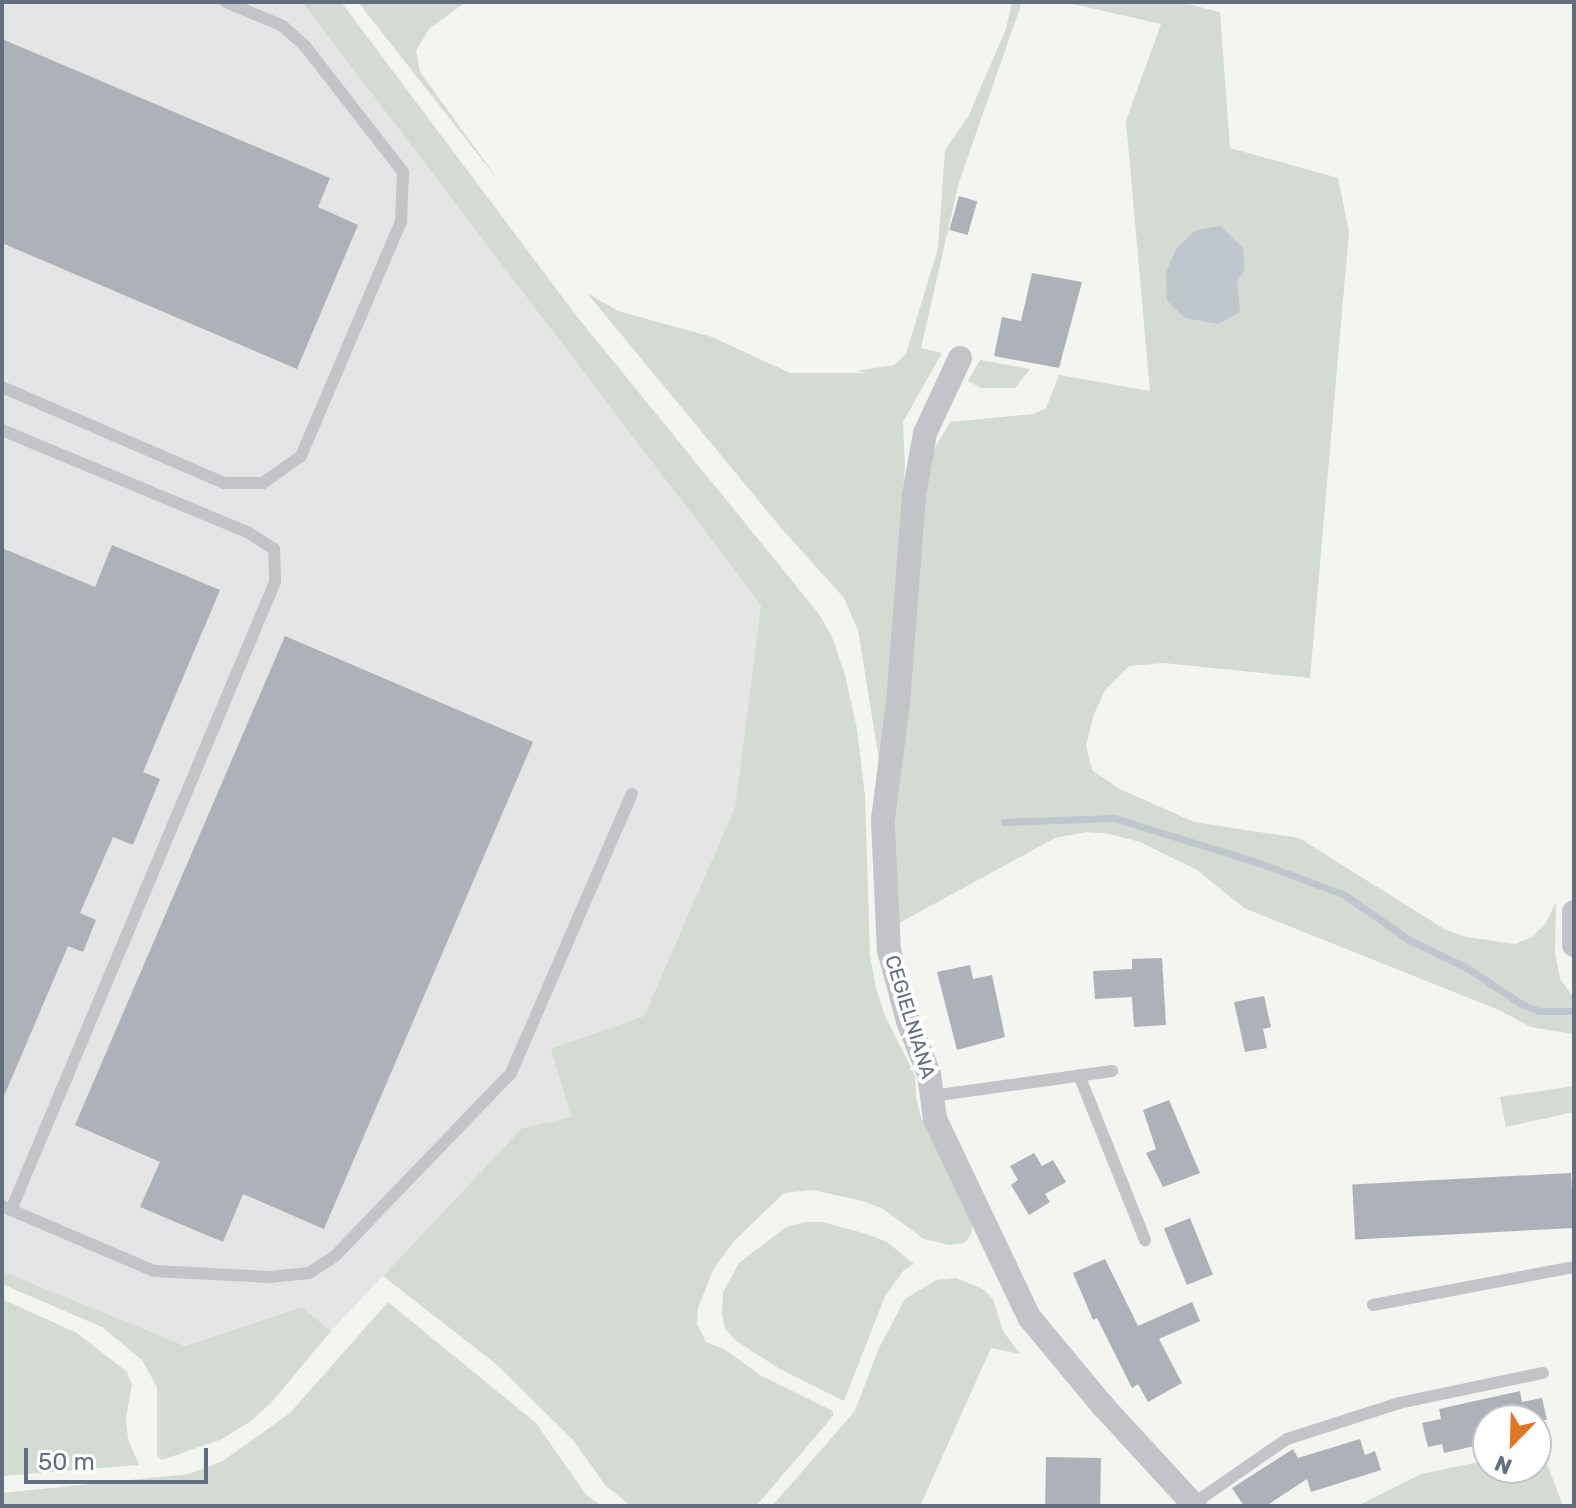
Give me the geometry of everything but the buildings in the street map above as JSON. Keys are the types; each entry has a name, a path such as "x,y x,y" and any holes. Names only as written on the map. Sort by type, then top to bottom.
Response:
{"street":[{"name":"CEGIELNIANA","path":"960,358 925,433 914,495 898,703 883,820 889,950 908,1021 929,1074 935,1119 1029,1317 1103,1406 1194,1505"},
{"path":"1574,912 1574,945"}],"lane":[{"path":"2,387 224,483 263,483 301,456 401,222 403,172 305,46 283,26 226,2"},
{"path":"2,430 249,533 274,549 275,582 7,1208 154,1271 270,1277 309,1273 335,1256 511,1073 632,794"},
{"path":"932,1096 1112,1071"},
{"path":"1079,1075 1145,1240"},
{"path":"1373,1305 1574,1267"},
{"path":"1194,1505 1287,1439 1399,1403 1543,1373"}],"shaded area":[{"path":"2,2 302,2 761,605 735,807 644,1016 552,1049 571,1117 522,1128 331,1331 302,1307 185,1346 2,1271"},
{"path":"302,2 341,2 575,314 819,614 832,637 845,675 857,729 865,796 870,956 876,988 885,1016 915,1075 921,1117 973,1221 971,1235 964,1243 950,1245 924,1239 883,1209 863,1201 812,1190 784,1193 734,1241 713,1270 698,1308 697,1324 706,1342 724,1349 760,1375 833,1411 833,1416 756,1506 631,1506 606,1486 573,1440 496,1364 383,1276 522,1128 571,1117 551,1049 644,1016 735,807 761,605"},
{"path":"358,2 466,2 429,29 416,51 420,72 502,185"},
{"path":"1012,2 1022,2 959,182 921,348 942,353 903,422 905,467 881,772 858,630 844,598 782,529 587,293 618,311 712,337 790,373 869,373 856,371 894,365 906,354 938,248 945,150 968,117 1006,29"},
{"path":"1064,2 1179,2 1220,12 1230,148 1338,178 1349,232 1310,678 1164,663 1129,666 1105,690 1094,714 1086,745 1092,770 1120,789 1194,822 1299,838 1446,930 1466,937 1515,944 1532,937 1546,923 1556,902 1555,952 1560,979 1574,998 1574,1034 1531,1027 1499,1010 1244,908 1197,870 1140,842 1110,834 1087,832 1055,838 899,923 895,810 926,463 950,422 1033,414 1046,408 1059,375 1150,391 1126,121 1161,24"},
{"path":"1220,226 1243,248 1245,269 1237,282 1240,312 1218,324 1185,318 1167,301 1166,272 1176,249 1196,230"},
{"path":"980,360 1030,369 1015,388 981,388 968,381"},
{"path":"1574,1086 1574,1112 1506,1127 1500,1097"},
{"path":"822,1222 867,1234 887,1242 914,1264 904,1270 885,1296 844,1401 780,1369 735,1340 725,1328 723,1292 739,1263 786,1227"},
{"path":"2,1271 185,1346 302,1307 331,1331 271,1403 251,1421 222,1439 162,1460 157,1455 157,1387 142,1360 102,1327 2,1284"},
{"path":"956,1278 983,1289 993,1299 1003,1331 1020,1354 991,1348 920,1506 772,1506 855,1411 878,1350 905,1299 936,1280"},
{"path":"2,1299 77,1333 126,1371 132,1384 126,1418 128,1439 139,1465 2,1476"},
{"path":"388,1302 536,1423 586,1495 602,1506 2,1506 2,1493 189,1474 223,1461 290,1413"},
{"path":"1472,1463 1472,1484 1552,1484 1552,1477 1563,1506 1357,1506 1421,1474"}],"waterway":[{"path":"1004,822 1114,818 1259,863 1343,894 1411,941 1466,967 1520,1003 1539,1011 1574,1011"}]}
